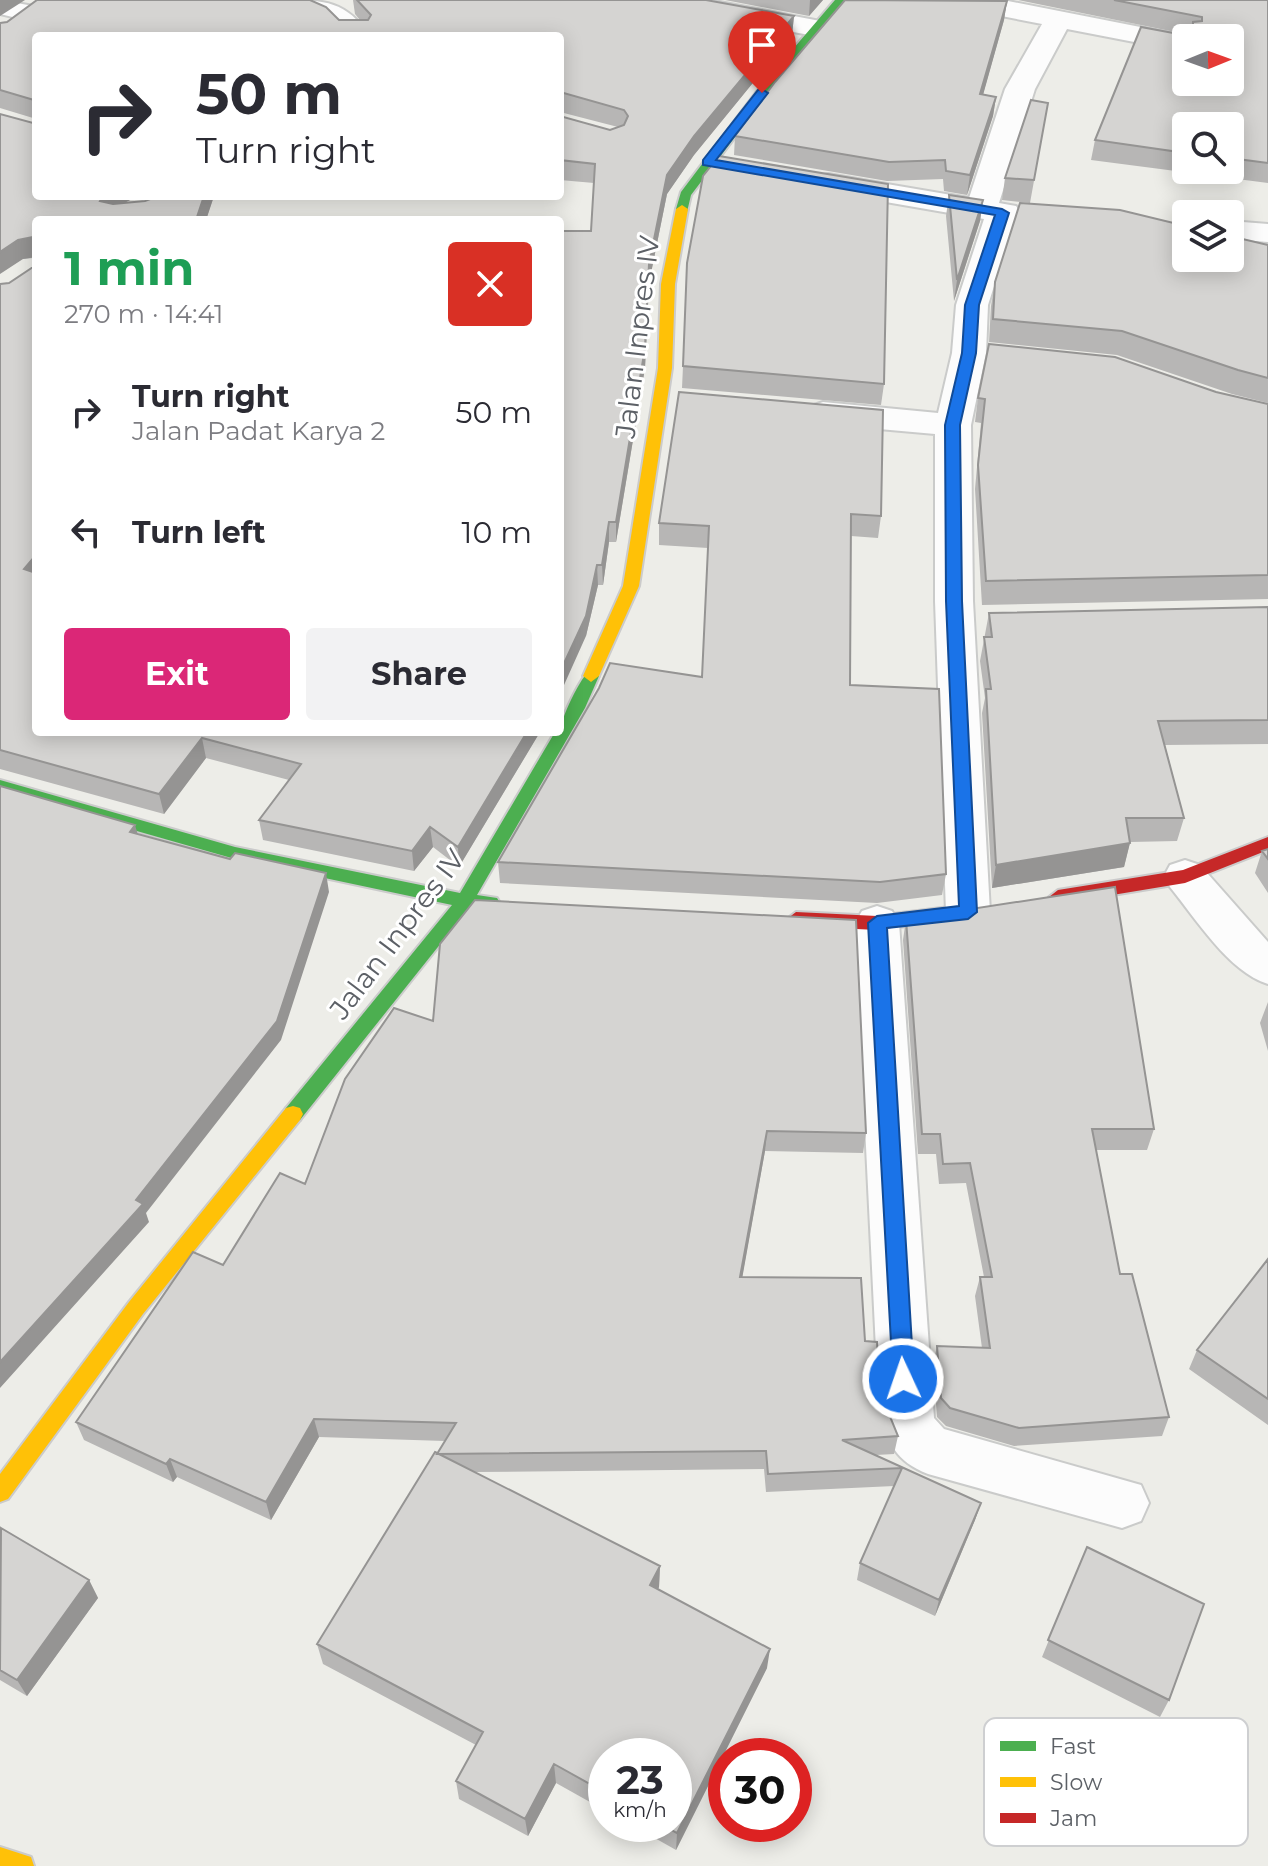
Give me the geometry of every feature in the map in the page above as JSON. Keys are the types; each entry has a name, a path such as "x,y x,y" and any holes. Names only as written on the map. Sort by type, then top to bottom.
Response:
{"main road":[{"name":"Jalan Inpres IV","path":"564,730 631,586 675,400 665,368 668,284 685,195 815,28 841,0"},
{"name":"Jalan Inpres IV","path":"0,1492 136,1308 465,901 561,736"},
{"path":"0,786 235,853 465,901 510,904"},
{"path":"1046,899 1185,876 1268,843"},
{"path":"784,918 877,923 976,910"},
{"path":"0,1859 22,1866"}],"street":[{"path":"299,0 340,17 348,32"},
{"path":"664,0 815,28"},
{"path":"960,0 1172,41"},
{"path":"1,19 39,6"},
{"path":"976,910 971,620 953,425 983,355 972,305 1005,212 1020,89 1059,19"},
{"path":"707,163 738,168"},
{"path":"798,178 1005,212"},
{"path":"1244,231 1268,233"},
{"path":"798,411 953,425"},
{"path":"1185,876 1251,953 1268,967"},
{"path":"877,923 905,1410 911,1431 928,1449 1122,1503"}],"building":[{"path":"37,0 310,0 326,7 339,20 368,20 371,15 357,0 706,0 794,16 694,136 667,175 649,264 645,348 616,522 609,522 602,565 597,565 586,616 564,663 564,231 591,231 595,164 564,160 564,117 610,130 624,125 628,116 624,110 564,93 564,32 32,32 32,99 0,90 0,23 7,22"},
{"path":"845,0 1007,1 980,94 996,97 970,175 946,171 945,160 889,162 735,136 775,82"},
{"path":"1114,0 1268,0 1268,163 1244,160 1244,112 1172,112 1172,151 1095,140 1141,27 1172,33 1172,96 1244,96 1244,24 1193,24 1202,21 1202,17"},
{"path":"1031,100 1048,103 1034,180 1005,178"},
{"path":"0,114 32,123 32,200 101,200 113,204 148,200 203,200 197,216 32,216 32,237 18,240 0,252"},
{"path":"719,156 888,184 884,384 683,366 687,263 703,176"},
{"path":"949,195 983,200 957,280"},
{"path":"1020,203 1120,210 1172,223 1172,272 1244,272 1244,239 1268,245 1268,378 1122,331 993,319 995,282"},
{"path":"32,268 32,560 24,569 32,572 32,736 525,736 458,847 430,827 412,851 259,820 301,764 202,738 159,794 0,750 0,284 9,283"},
{"path":"989,344 1115,357 1216,392 1268,404 1268,575 986,581 978,465 985,399 978,398"},
{"path":"679,392 883,410 881,516 851,514 850,685 939,689 946,874 880,882 498,862 599,688 610,663 702,677 709,526 659,523"},
{"path":"1268,607 1268,720 1158,721 1184,818 1126,818 1130,843 996,865 986,689 991,689 984,637 992,637 989,613"},
{"path":"0,786 135,825 130,832 230,859 235,853 326,873 277,1021 136,1200 143,1204 0,1362"},
{"path":"1115,887 1154,1129 1092,1129 1120,1274 1132,1274 1169,1417 1019,1428 950,1408 941,1398 937,1346 990,1348 980,1277 992,1277 970,1163 943,1164 940,1134 922,1134 906,919"},
{"path":"475,900 856,920 866,1133 767,1131 740,1277 861,1278 865,1341 877,1342 880,1392 898,1436 842,1440 981,1503 939,1600 860,1563 902,1468 768,1474 766,1451 437,1454 456,1423 314,1419 266,1502 170,1459 166,1464 76,1422 193,1252 223,1265 280,1173 305,1184 345,1079 394,1008 433,1021 440,944"},
{"path":"1268,1259 1268,1399 1197,1350"},
{"path":"435,1452 660,1566 650,1585 770,1649 725,1738 708,1738 708,1772 692,1803 692,1738 588,1738 588,1783 554,1764 525,1819 456,1781 483,1732 317,1644"},
{"path":"1,1528 89,1580 17,1680 0,1670"},
{"path":"1087,1547 1204,1604 1169,1700 1048,1640"}],"traffic: fast":[{"path":"682,209 685,195 762,93 841,0"},
{"path":"564,730 591,676"},
{"path":"293,1114 465,901 561,736"},
{"path":"0,786 235,853 465,901 491,903"}],"traffic: slow":[{"path":"591,676 631,586 665,368 668,284 682,209"},
{"path":"0,1492 136,1308 293,1114"},
{"path":"0,1859 22,1866"}],"traffic: jam":[{"path":"1058,897 1185,876 1268,843"},
{"path":"796,919 877,923 966,912"}],"route":[{"path":"762,93 707,163 1002,213 972,305 969,353 953,425 954,601 968,912 877,923 903,1379"}]}
